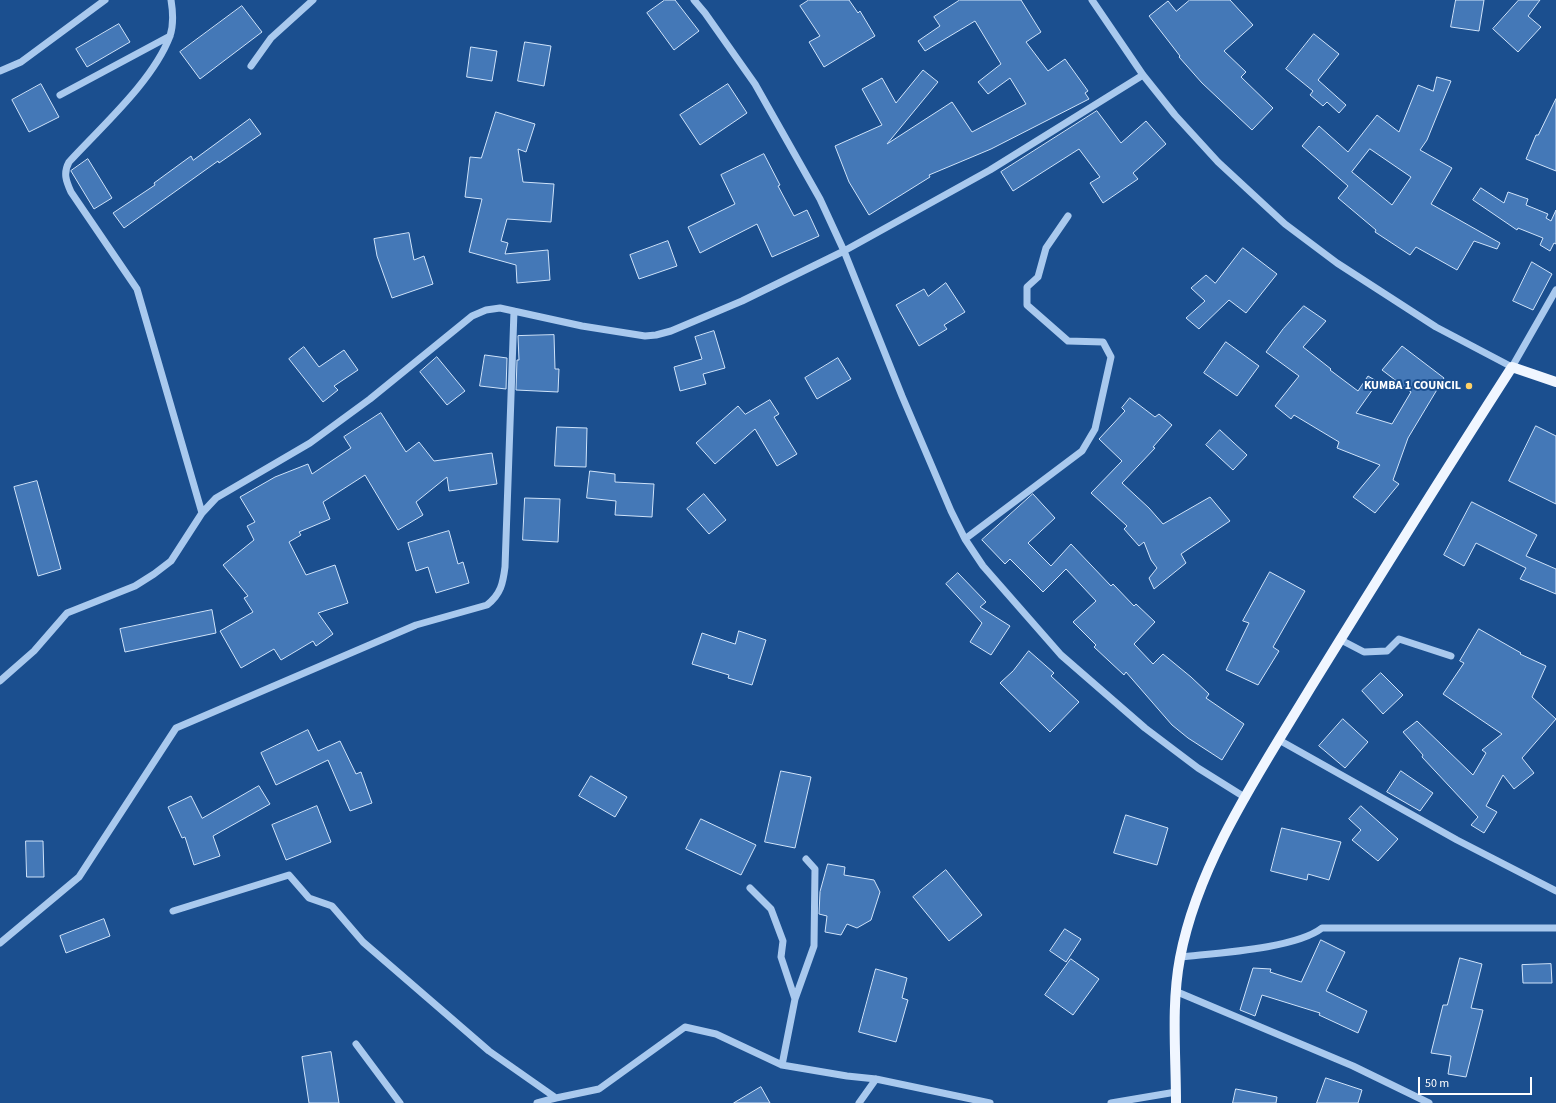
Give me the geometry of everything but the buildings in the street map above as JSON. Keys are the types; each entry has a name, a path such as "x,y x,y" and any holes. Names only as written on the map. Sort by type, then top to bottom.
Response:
{"main road":[{"path":"1176,1103 1175,991 1180,957 1196,899 1215,853 1279,740 1512,367 1556,382"}],"street":[{"path":"0,71 21,62 105,0"},
{"path":"171,0 173,18 170,36 150,74 69,162 65,170 66,180 71,192 136,289 139,296 202,514"},
{"path":"251,66 272,38 313,0"},
{"path":"694,0 705,13 755,84 820,199 844,251 905,403 951,511 965,539 983,566 1061,655 1145,728 1198,768 1246,798"},
{"path":"1092,0 1142,75 1175,115 1218,162 1286,224 1337,263 1436,327 1512,367 1556,290"},
{"path":"60,94 170,36"},
{"path":"0,681 34,651 67,613 135,586 154,574 171,561 202,514 216,498 310,443 370,399 472,316 486,310 500,308 582,326 645,336 671,331 742,301 844,251 990,170 1142,75"},
{"path":"965,539 1082,452 1095,429 1111,357 1103,342 1068,340 1027,306 1027,287 1038,277 1046,248 1068,216"},
{"path":"0,943 79,877 176,728 416,625 488,605 497,597 502,586 505,567 514,310"},
{"path":"1341,640 1364,652 1371,652 1387,651 1399,638 1451,656"},
{"path":"1279,740 1457,840 1556,891"},
{"path":"782,1065 795,999 814,946 815,868 806,860"},
{"path":"173,911 289,875 309,898 332,906 363,942 489,1051 556,1098"},
{"path":"750,888 771,909 783,941 781,958 795,999"},
{"path":"1180,957 1246,949 1298,940 1308,937 1322,928 1556,928"},
{"path":"1175,991 1353,1066 1429,1103"},
{"path":"537,1103 599,1089 685,1027 716,1034 782,1065 847,1076 876,1079 990,1103"},
{"path":"356,1044 400,1103"},
{"path":"859,1103 876,1079"},
{"path":"1111,1103 1176,1092"}],"place":[{"name":"KUMBA 1 COUNCIL","path":"1469,386"}]}
